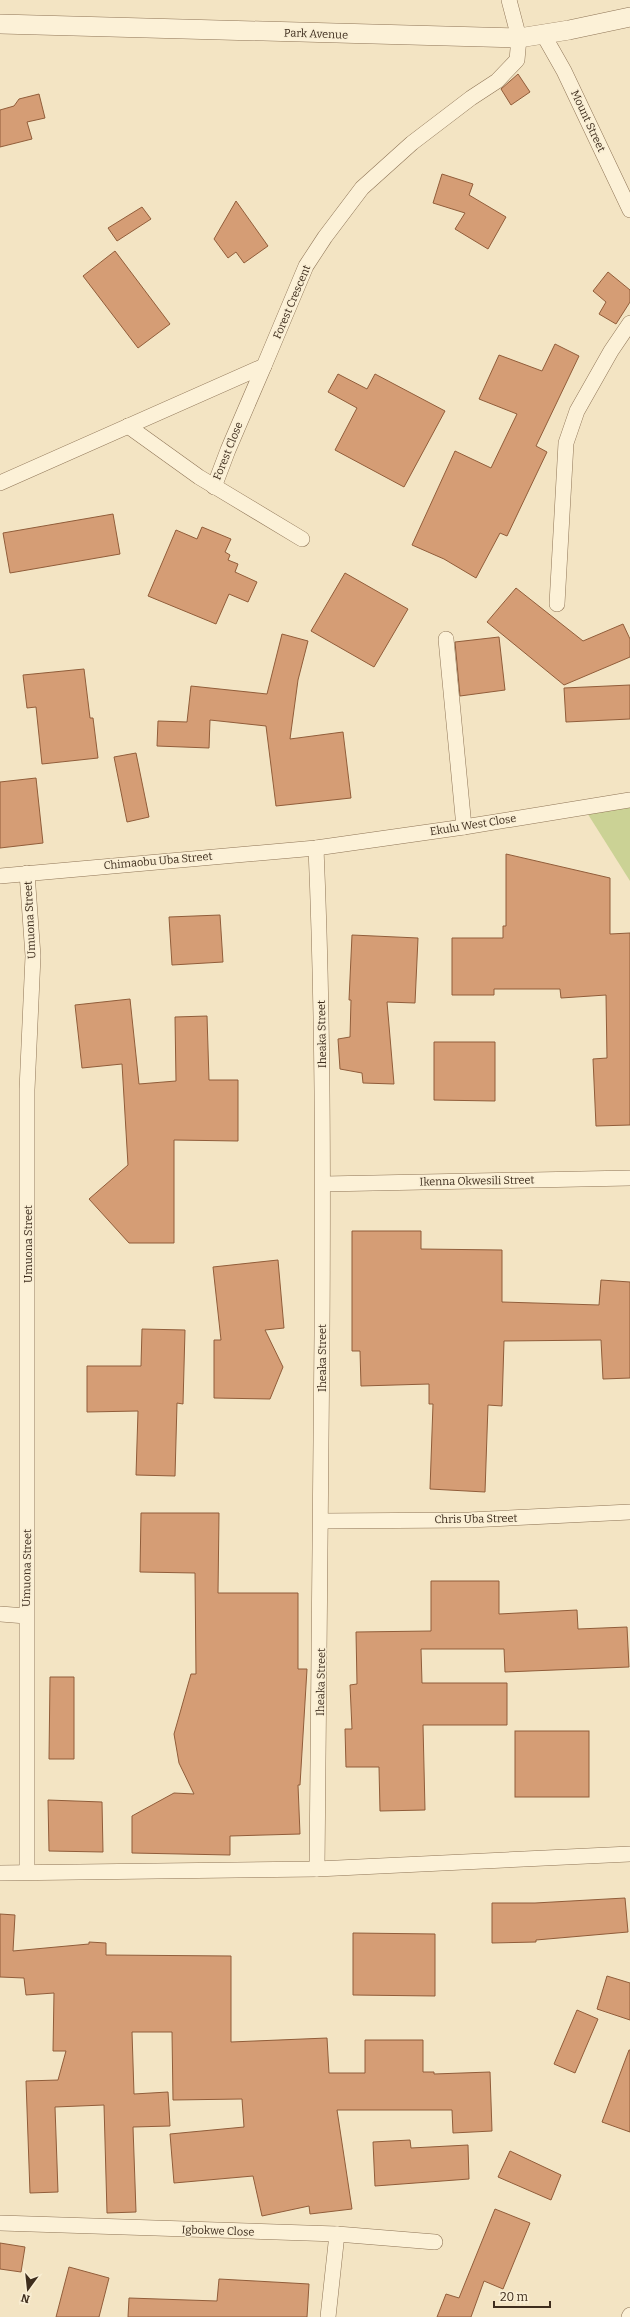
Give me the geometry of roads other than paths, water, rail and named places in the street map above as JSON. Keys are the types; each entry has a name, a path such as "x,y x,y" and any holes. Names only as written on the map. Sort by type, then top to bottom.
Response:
{"street":[{"name":"Forest Crescent","path":"264,366 306,266 325,236 358,194 386,165 412,143 510,70 517,60 519,38 509,0"},
{"name":"Park Avenue","path":"0,24 519,38 630,17"},
{"name":"Mount Street","path":"543,34 564,71 630,210"},
{"path":"557,604 566,443 581,405 611,350 630,323"},
{"path":"0,482 264,366"},
{"name":"Forest Close","path":"264,366 214,487 302,539"},
{"path":"128,426 214,487"},
{"path":"446,639 464,827"},
{"name":"Ekulu West Close","path":"316,848 464,827 630,800"},
{"name":"Chimaobu Uba Street","path":"0,876 27,872 316,848"},
{"name":"Iheaka Street","path":"316,848 321,981 324,1184 322,1520 317,1869"},
{"name":"Umuona Street","path":"27,872 33,956 27,1090 27,1872"},
{"name":"Ikenna Okwesili Street","path":"324,1184 630,1178"},
{"name":"Chris Uba Street","path":"322,1520 492,1519 630,1512"},
{"path":"0,1614 26,1616"},
{"path":"0,1873 317,1869 630,1854"},
{"name":"Igbokwe Close","path":"0,2223 336,2234 435,2242"},
{"path":"328,2317 336,2234"}]}
